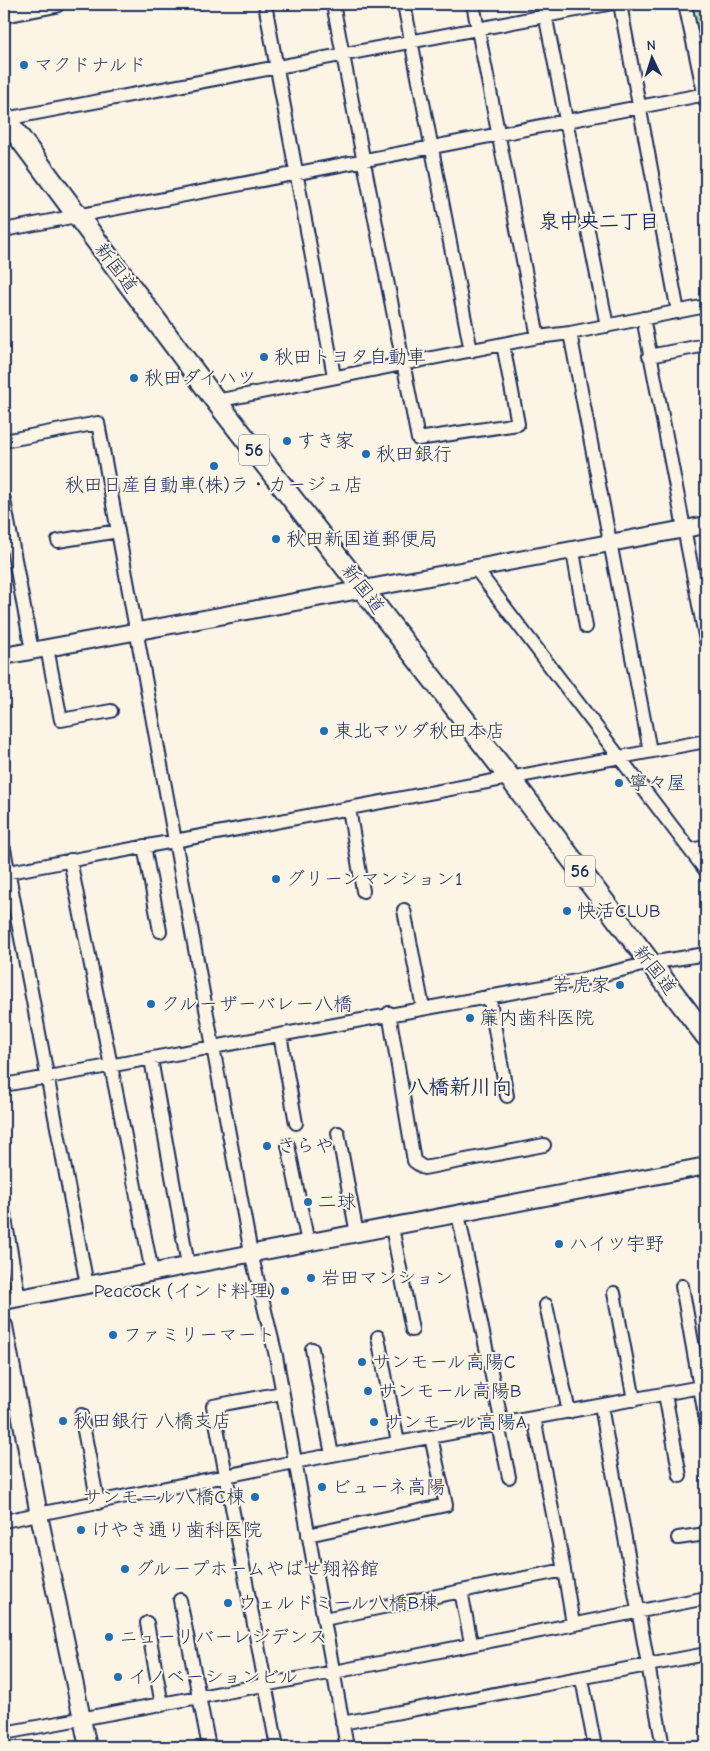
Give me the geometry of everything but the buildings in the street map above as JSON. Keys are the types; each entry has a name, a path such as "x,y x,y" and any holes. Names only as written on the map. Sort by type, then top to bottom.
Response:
{"main road":[{"name":"新国道","path":"4,118 216,401 510,778 706,1036"}],"street":[{"path":"4,14 56,4"},
{"path":"265,4 334,376"},
{"path":"333,4 418,439 518,424 502,344"},
{"path":"404,4 471,351"},
{"path":"473,4 538,337"},
{"path":"4,118 412,42 478,28 544,10 608,4"},
{"path":"620,4 678,312"},
{"path":"4,230 364,159 706,96 685,4"},
{"path":"544,10 607,326"},
{"path":"216,401 334,376 706,306"},
{"path":"643,318 684,529 702,595 706,636"},
{"path":"570,333 650,751"},
{"path":"649,356 706,345"},
{"path":"4,441 98,423 251,1253 276,1356 347,1747"},
{"path":"4,500 40,650 61,720 111,711"},
{"path":"4,656 272,605 365,591 706,525"},
{"path":"58,541 118,531"},
{"path":"573,550 586,627"},
{"path":"476,569 706,871"},
{"path":"6,873 706,741"},
{"path":"349,809 362,891"},
{"path":"144,846 160,931"},
{"path":"690,850 706,847"},
{"path":"4,849 6,873 87,1285"},
{"path":"70,860 152,1272"},
{"path":"404,910 423,1008"},
{"path":"4,1086 576,980 706,954"},
{"path":"489,996 507,1096"},
{"path":"389,1014 414,1161 424,1168 544,1145"},
{"path":"280,1035 296,1123"},
{"path":"151,1059 188,1265"},
{"path":"338,1133 357,1234"},
{"path":"288,1145 308,1243"},
{"path":"4,1213 12,1300 706,1166"},
{"path":"458,1214 500,1425 508,1477"},
{"path":"392,1227 412,1330"},
{"path":"682,1286 703,1387 706,1421"},
{"path":"614,1292 634,1400"},
{"path":"546,1305 569,1412"},
{"path":"4,1326 39,1515 88,1747"},
{"path":"378,1337 398,1443"},
{"path":"312,1349 332,1455"},
{"path":"4,1521 294,1462 703,1387"},
{"path":"277,1747 213,1406 282,1393"},
{"path":"664,1394 680,1476"},
{"path":"600,1406 650,1665 663,1747"},
{"path":"81,1415 98,1503"},
{"path":"534,1418 573,1624"},
{"path":"308,1535 446,1505 430,1437"},
{"path":"678,1538 706,1534"},
{"path":"324,1619 564,1570"},
{"path":"461,1591 471,1643"},
{"path":"4,1733 83,1720 334,1672 471,1643 706,1598"},
{"path":"180,1600 208,1747"},
{"path":"147,1624 162,1705"},
{"path":"342,1723 706,1654"},
{"path":"582,1679 595,1747"}],"green space":[{"path":"689,4 706,4 706,85"}],"place":[{"name":"マクドナルド","path":"24,65"},
{"name":"秋田トヨタ自動車","path":"264,357"},
{"name":"秋田ダイハツ","path":"134,378"},
{"name":"すき家","path":"287,441"},
{"name":"秋田銀行","path":"366,454"},
{"name":"秋田日産自動車(株)ラ・カージュ店","path":"214,466"},
{"name":"秋田新国道郵便局","path":"276,539"},
{"name":"東北マツダ秋田本店","path":"324,731"},
{"name":"寧々屋","path":"619,783"},
{"name":"グリーンマンション1","path":"276,879"},
{"name":"快活CLUB","path":"567,911"},
{"name":"若虎家","path":"620,985"},
{"name":"クルーザーバレー八橋","path":"151,1004"},
{"name":"簾内歯科医院","path":"470,1018"},
{"name":"さらや","path":"267,1146"},
{"name":"二球","path":"308,1202"},
{"name":"ハイツ宇野","path":"559,1244"},
{"name":"岩田マンション","path":"311,1278"},
{"name":"Peacock (インド料理)","path":"285,1291"},
{"name":"ファミリーマート","path":"113,1335"},
{"name":"サンモール高陽C","path":"362,1362"},
{"name":"サンモール高陽B","path":"368,1391"},
{"name":"秋田銀行 八橋支店","path":"63,1421"},
{"name":"サンモール高陽A","path":"374,1422"},
{"name":"ビューネ高陽","path":"322,1487"},
{"name":"サンモール八橋C棟","path":"255,1497"},
{"name":"けやき通り歯科医院","path":"81,1530"},
{"name":"グループホームやばせ翔裕館","path":"125,1569"},
{"name":"ウェルドミール八橋B棟","path":"228,1603"},
{"name":"ニューリバーレジデンス","path":"109,1637"},
{"name":"イノベーションビル","path":"118,1677"}],"district":[{"name":"泉中央二丁目","path":"599,221"},
{"name":"八橋新川向","path":"460,1087"}]}
